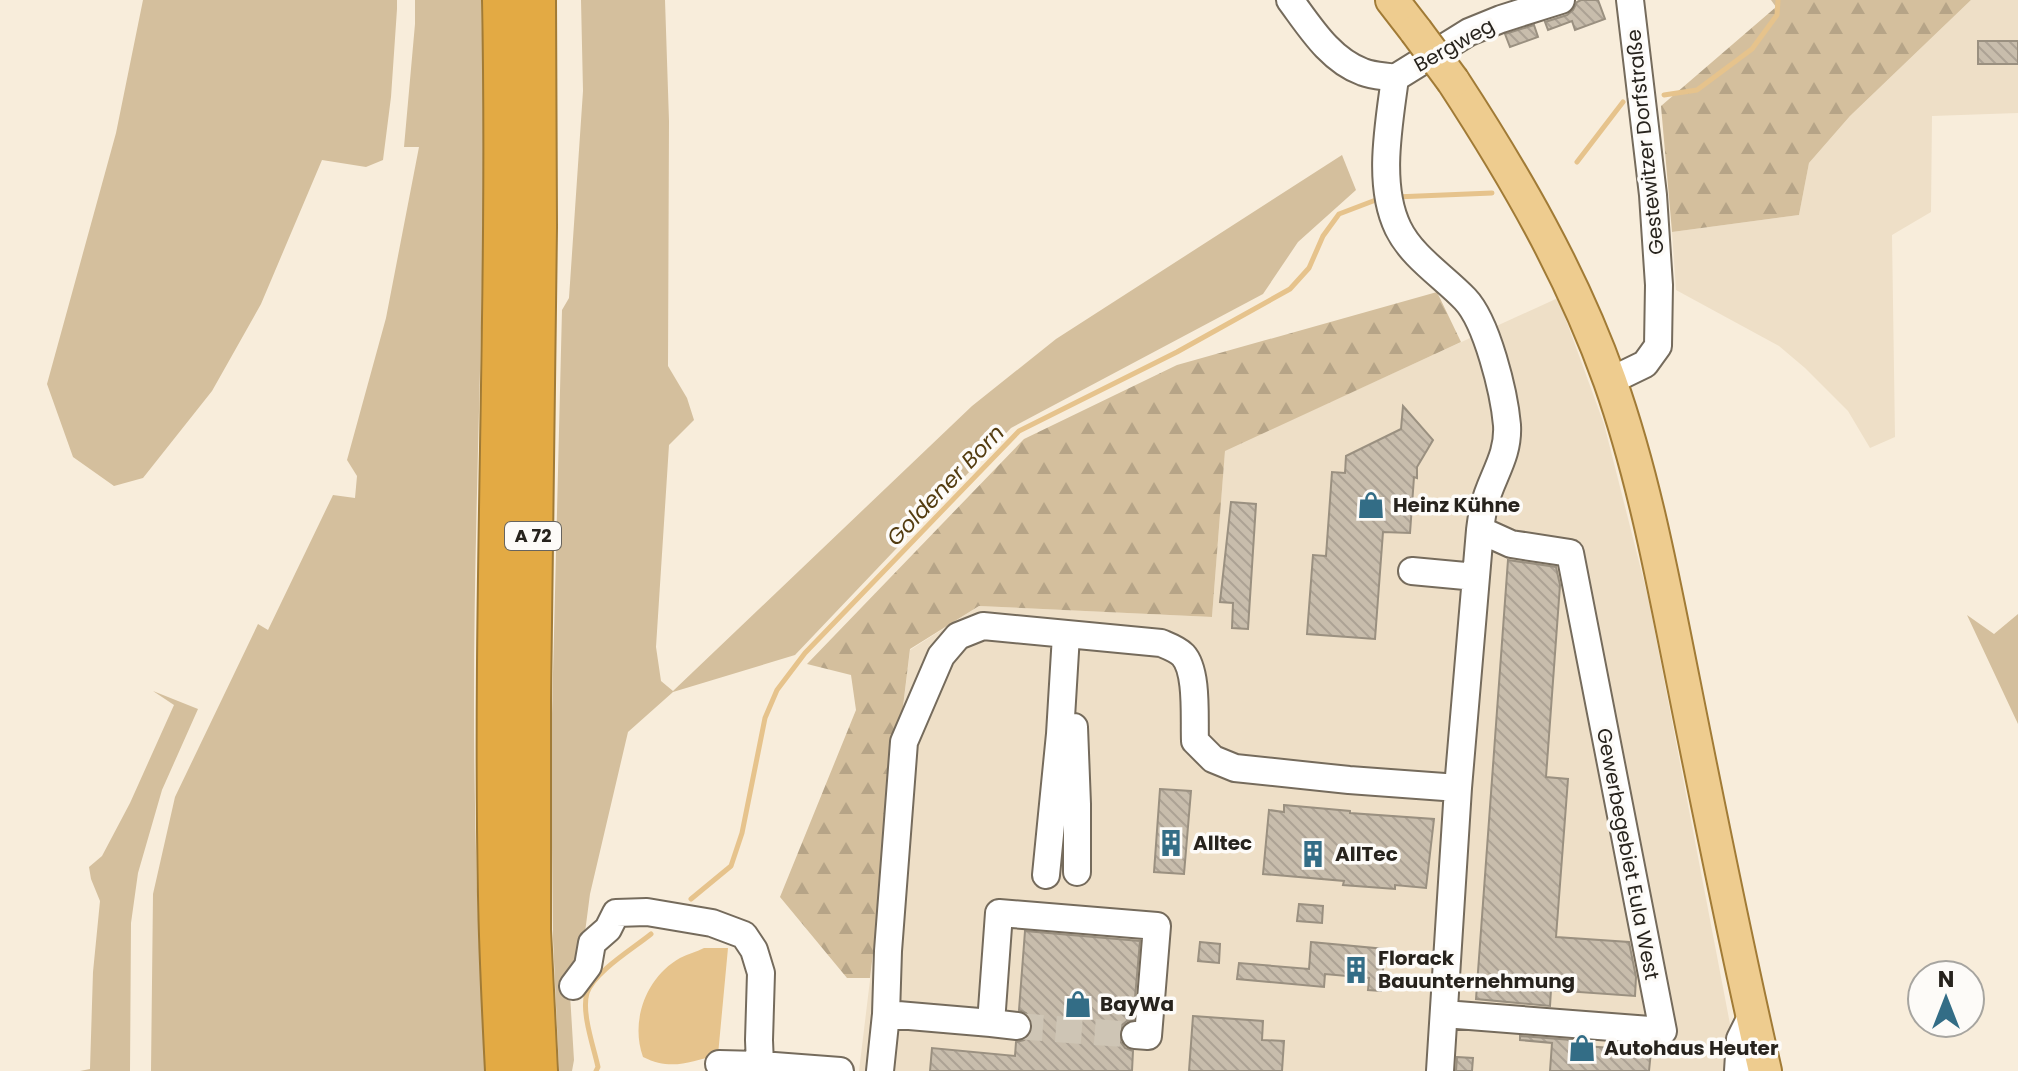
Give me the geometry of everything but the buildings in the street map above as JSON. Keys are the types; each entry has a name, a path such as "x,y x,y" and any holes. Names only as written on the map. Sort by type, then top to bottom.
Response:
{"highway":[{"name":"A 72","path":"502,0 504,215 497,680 498,881 505,1071"},
{"name":"A 72","path":"536,0 531,930 538,1071"}],"main road":[{"path":"1392,0 1453,81 1524,194 1581,309 1610,381 1638,475 1667,599 1765,1071"}],"street":[{"path":"1290,0 1330,51 1347,65 1365,74 1395,78 1386,142 1389,197 1398,229 1411,247 1468,302 1480,321 1498,378 1507,425 1506,445 1484,504 1480,530 1458,788 1440,1071"},
{"name":"Bergweg","path":"1395,78 1469,32 1561,0"},
{"name":"Gestewitzer Dorfstraße","path":"1610,381 1645,364 1658,346 1659,285 1653,195 1630,0"},
{"name":"Gewerbegebiet Eula West","path":"1444,1014 1663,1031 1570,553 1511,544 1480,530"},
{"path":"1412,571 1476,577"},
{"path":"880,1071 904,742 941,656 958,636 983,626 1161,643 1181,653 1190,666 1195,741 1213,759 1235,768 1458,788"},
{"path":"1074,635 1077,666 1074,728 1077,872"},
{"path":"1046,875 1060,734 1074,635"},
{"path":"573,986 588,966 592,943 608,929 616,913 647,912 712,923 744,935 754,950 761,973 760,1065"},
{"path":"991,1023 999,913 1157,926 1148,1036 1135,1035"},
{"path":"886,1014 1017,1026"},
{"path":"1738,1071 1740,1039 1752,1015"},
{"path":"719,1064 840,1071"}],"shaded area":[{"path":"1971,0 2018,0 2018,113 1932,116 1931,212 1892,235 1895,437 1870,448 1848,411 1779,346 1676,290 1672,232 1799,215 1809,163 1850,116"},
{"path":"1558,298 1604,424 1649,601 1739,1071 859,1071 910,650 979,606 1212,617 1225,450"},
{"path":"704,948 728,948 718,1055 671,1064 643,1057 639,1043 640,1015 650,988 668,966"}],"green space":[{"path":"143,0 397,0 397,9 383,160 366,167 322,160 261,304 212,391 143,478 114,486 73,457 47,384 116,133"},
{"path":"415,0 481,0 483,176 474,702 477,886 485,1071 151,1071 153,894 175,797 258,624 268,630 333,495 355,498 357,476 347,460 386,318 419,147 404,147"},
{"path":"581,0 665,0 669,121 668,366 687,398 694,420 669,445 656,647 661,681 673,691 972,406 1056,339 1342,155 1356,190 1298,242 1263,294 1011,428 795,655 673,692 628,732 590,894 581,963 569,978 572,1071 559,1071 553,939 551,754 562,310 569,298 583,91"},
{"path":"1771,0 1971,0 1850,116 1809,163 1799,215 1672,232 1661,106 1776,7"},
{"path":"1437,292 1461,342 1225,451 1212,617 979,606 910,649 870,978 847,978 780,897 856,710 851,675 807,664 1024,439 1177,365"},
{"path":"2018,614 2018,724 1967,615 1994,634"},
{"path":"153,691 198,709 162,790 138,873 131,923 130,1071 80,1071 90,1069 93,972 100,901 89,867 102,856 130,803 174,705"}],"waterway":[{"name":"Goldener Born","path":"1664,95 1697,90 1752,49 1777,15 1778,0"},
{"name":"Goldener Born","path":"1577,162 1623,102"},
{"name":"Goldener Born","path":"1395,197 1492,193"},
{"name":"Goldener Born","path":"691,899 731,866 742,833 765,718 777,690 805,653 1019,431 1177,352 1290,289 1309,268 1323,236 1339,214 1381,198"},
{"name":"Goldener Born","path":"596,1071 598,1067 586,1010 587,993 606,969 651,934"}],"tunnel":[{"path":"1017,1026 1135,1035"}],"place":[{"name":"Heinz Kühne","path":"1371,505"},
{"name":"Alltec","path":"1171,843"},
{"name":"AllTec","path":"1313,854"},
{"name":"Florack Bauunternehmung","path":"1356,970"},
{"name":"BayWa","path":"1078,1004"},
{"name":"Autohaus Heuter","path":"1582,1048"}]}
